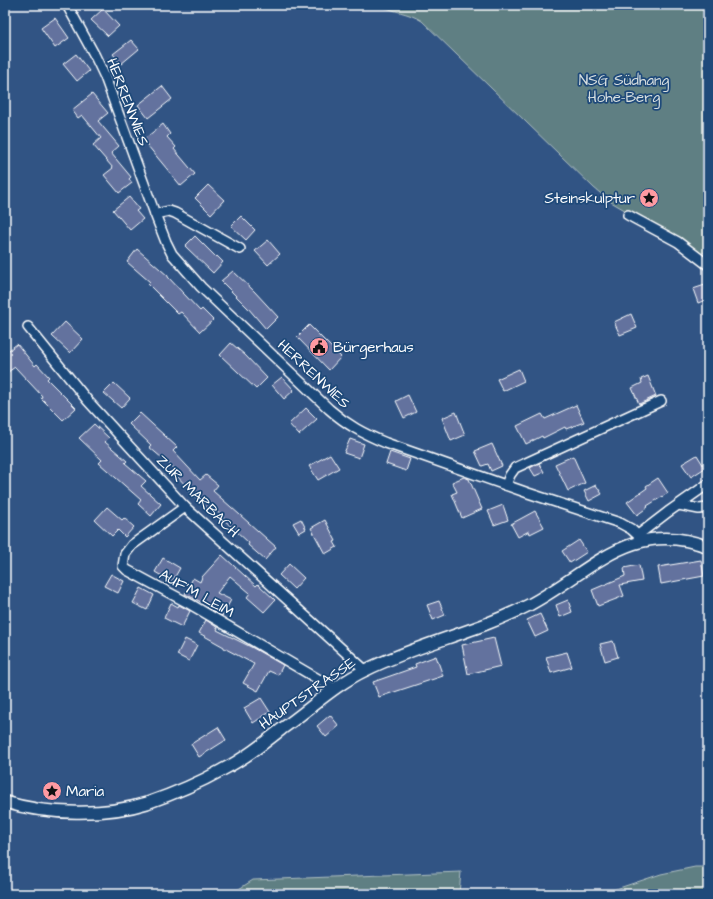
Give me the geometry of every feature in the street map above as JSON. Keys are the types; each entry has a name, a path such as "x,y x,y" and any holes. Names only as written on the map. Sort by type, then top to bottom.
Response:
{"street":[{"name":"HERRENWIES","path":"67,5 96,56 105,77 155,214 172,254 206,292 344,422 363,433 386,443 620,523 631,529 641,538"},
{"path":"155,214 169,211 175,213 240,249"},
{"path":"628,215 678,242 708,265"},
{"name":"ZUR MARBACH","path":"28,327 88,401 185,507 365,670"},
{"path":"506,485 515,468 661,401"},
{"path":"641,538 655,521 708,484"},
{"path":"679,505 699,509 708,508"},
{"name":"AUF'M LEIM","path":"185,507 132,545 125,554 123,566 127,570 190,604 335,689"},
{"name":"HAUPTSTRASSE","path":"5,802 29,808 74,812 100,811 146,803 189,787 223,770 271,737 335,689 365,670 501,618 528,606 552,592 591,565 641,538 679,538 693,541 708,547"}],"green space":[{"name":"NSG Südhang Hohe-Berg","path":"379,5 708,5 708,251 700,254 611,202 594,188 422,21"},
{"path":"695,867 708,867 708,894 582,894 613,890 661,874"},
{"path":"461,872 459,894 231,894 253,880"}],"building":[{"path":"103,9 119,26 108,36 91,20"},
{"path":"55,18 69,38 55,48 41,28"},
{"path":"131,40 139,49 121,64 113,54"},
{"path":"76,54 89,71 77,81 63,64"},
{"path":"162,86 172,99 148,118 138,105"},
{"path":"92,94 108,113 98,121 119,146 111,153 131,177 129,179 132,183 119,193 104,175 113,168 93,145 101,138 82,115 78,118 72,110"},
{"path":"163,124 170,134 167,137 176,147 174,149 195,174 181,186 143,140"},
{"path":"208,185 224,200 211,214 195,198"},
{"path":"129,197 139,209 136,211 143,219 130,230 113,210"},
{"path":"241,216 255,230 246,240 231,226"},
{"path":"195,236 223,262 213,273 185,246"},
{"path":"268,240 280,254 268,265 255,251"},
{"path":"137,249 168,276 200,311 202,309 213,320 200,332 181,312 178,314 148,284 150,282 127,262"},
{"path":"233,271 278,317 266,329 248,308 221,281"},
{"path":"708,284 708,299 698,303 693,289"},
{"path":"631,314 637,328 620,335 614,322"},
{"path":"65,322 83,339 70,353 52,336"},
{"name":"Bürgerhaus","path":"309,325 341,357 329,370 297,337"},
{"path":"231,343 267,378 256,389 220,355"},
{"path":"17,344 35,366 37,364 49,377 47,379 76,408 63,420 41,398 42,396 15,367 8,372 5,368 5,353"},
{"path":"519,369 524,381 503,391 497,379"},
{"path":"648,376 656,396 639,404 632,388 642,383 641,379"},
{"path":"282,377 294,390 284,399 272,385"},
{"path":"114,383 130,398 121,408 104,393"},
{"path":"408,395 416,412 404,418 396,401"},
{"path":"576,405 584,422 566,429 565,427 543,438 542,436 526,444 517,426 542,414 545,419"},
{"path":"306,408 317,419 299,435 289,424"},
{"path":"456,412 465,435 451,441 442,418"},
{"path":"140,413 177,447 173,451 200,480 206,475 218,485 213,491 276,547 265,560 248,545 249,543 211,506 208,509 190,492 191,491 172,471 175,469 149,447 151,445 129,424"},
{"path":"94,424 109,438 105,442 127,461 125,463 146,481 141,486 161,504 151,516 138,504 141,500 99,463 102,460 79,438"},
{"path":"350,439 364,444 359,458 344,453"},
{"path":"492,444 502,466 491,471 488,464 482,466 475,451"},
{"path":"390,452 410,459 406,471 386,464"},
{"path":"330,454 339,468 318,480 309,466"},
{"path":"697,455 705,468 691,477 682,464"},
{"path":"573,456 585,483 568,491 555,464"},
{"path":"539,463 544,472 535,476 530,468"},
{"path":"464,477 469,479 482,509 462,518 452,494 457,492 452,482"},
{"path":"658,478 668,493 647,506 648,507 637,515 627,502"},
{"path":"596,485 602,494 589,501 584,491"},
{"path":"503,505 508,520 494,525 488,511"},
{"path":"107,507 122,520 124,518 134,527 125,537 118,530 112,536 95,520"},
{"path":"535,511 544,527 530,534 529,531 518,537 511,524"},
{"path":"301,519 306,529 299,533 293,523"},
{"path":"325,520 336,541 334,542 337,547 325,554 311,528"},
{"path":"579,540 587,552 570,563 562,551"},
{"path":"222,555 256,586 258,584 275,600 264,612 247,597 250,593 230,576 217,593 231,600 222,616 212,610 213,608 185,594 193,578 200,582 202,577"},
{"path":"163,558 180,568 172,582 155,572"},
{"path":"701,560 704,576 661,584 658,567"},
{"path":"289,564 304,578 294,589 279,575"},
{"path":"639,565 642,581 620,585 624,596 598,606 592,590 625,576 624,568"},
{"path":"111,574 124,581 118,593 104,586"},
{"path":"141,588 154,595 147,610 133,603"},
{"path":"568,600 572,612 560,617 556,605"},
{"path":"439,601 445,615 433,620 427,605"},
{"path":"171,603 178,607 179,605 190,611 182,627 164,618"},
{"path":"540,614 548,631 535,637 527,620"},
{"path":"206,620 218,628 217,630 283,665 278,675 269,671 258,691 243,683 254,664 199,633"},
{"path":"494,638 501,666 468,674 462,645"},
{"path":"185,639 197,645 189,661 177,655"},
{"path":"613,641 618,657 605,661 600,644"},
{"path":"567,652 572,667 551,673 546,657"},
{"path":"436,656 443,676 379,697 373,682 416,667 415,664"},
{"path":"261,698 270,712 253,723 244,708"},
{"path":"330,715 339,726 326,737 317,726"},
{"path":"218,727 226,740 199,757 191,744"}],"place":[{"name":"Steinskulptur","path":"649,198"},
{"name":"Bürgerhaus","path":"319,347"},
{"name":"Maria","path":"52,791"}]}
